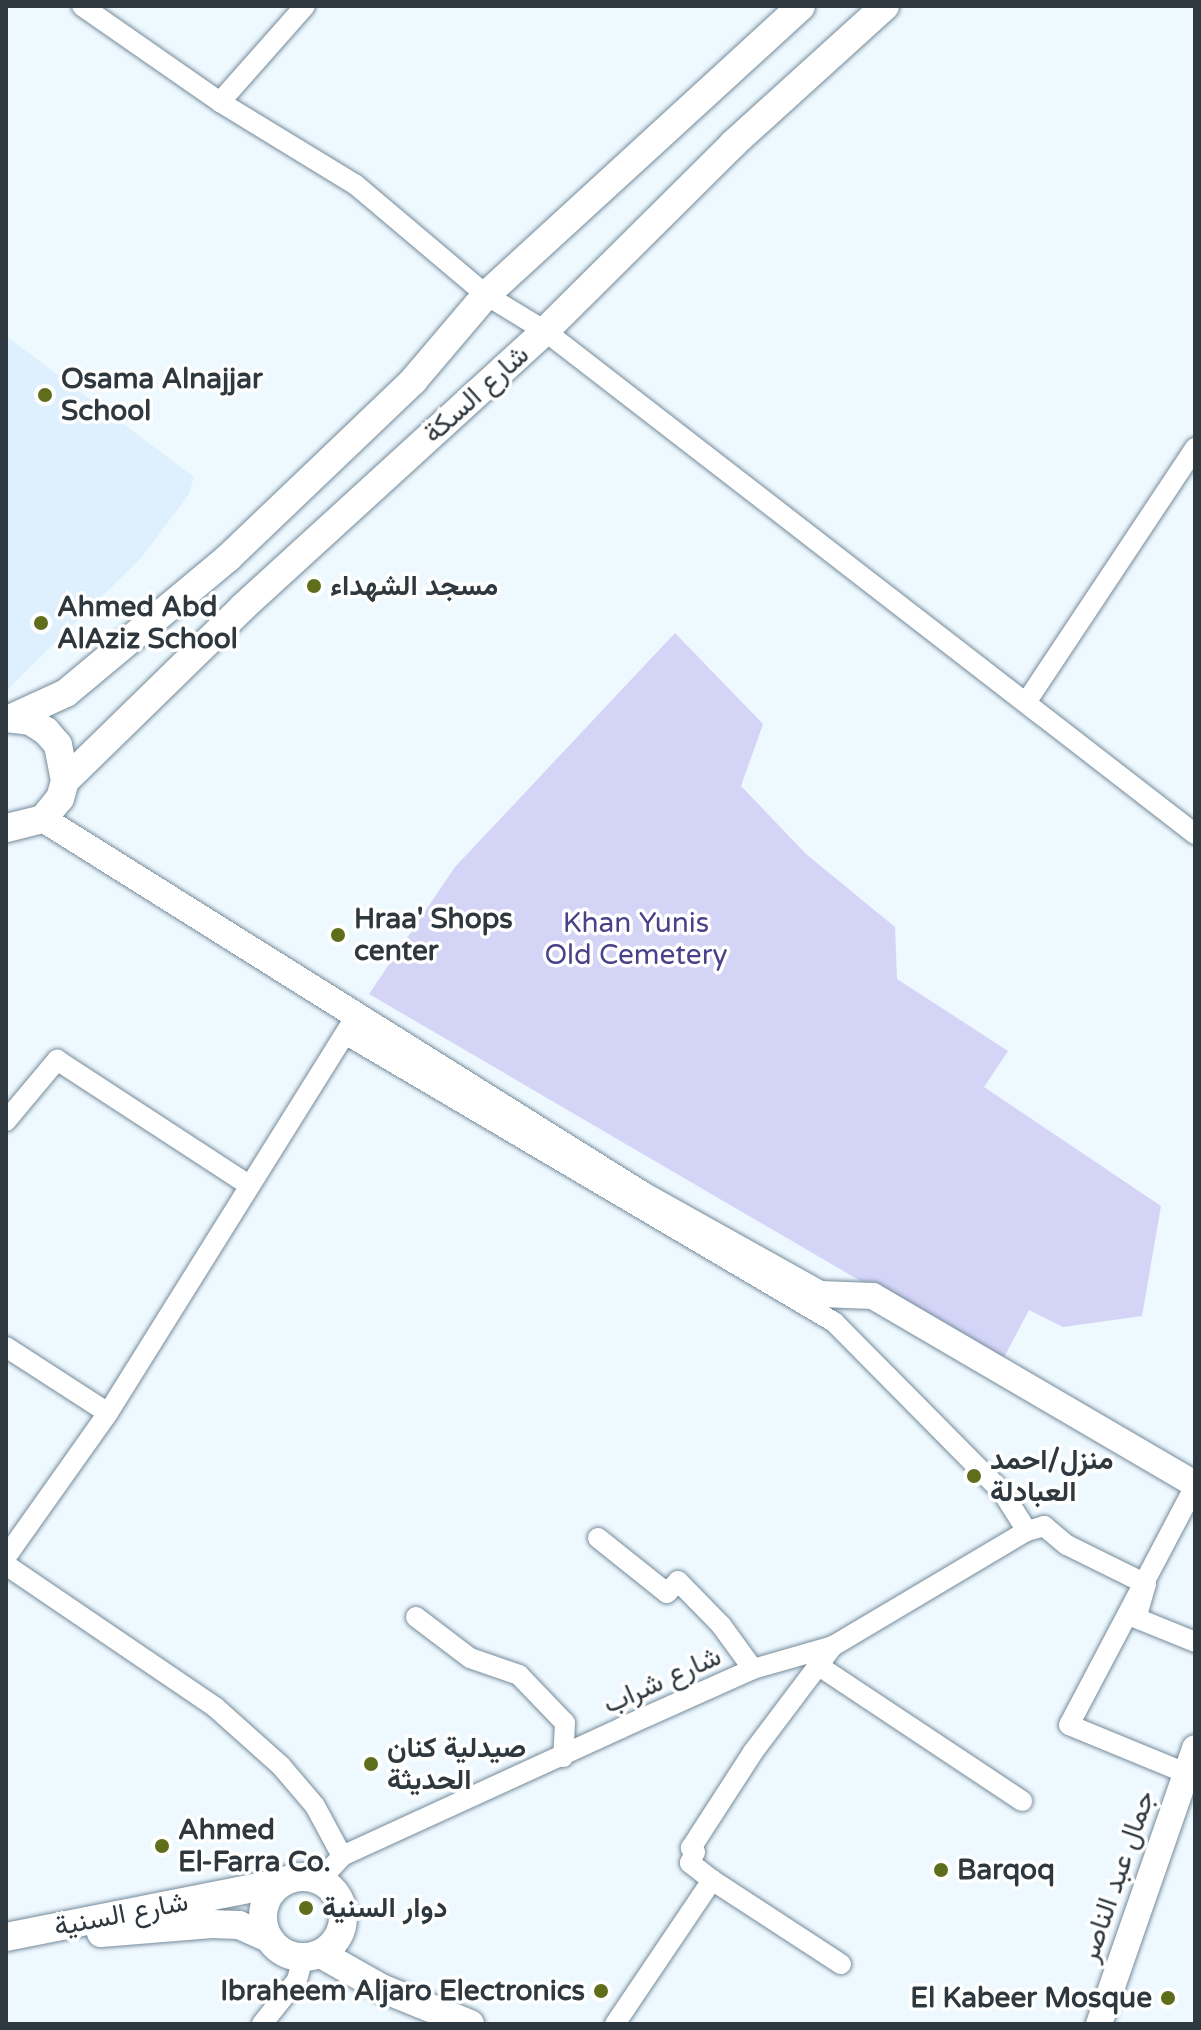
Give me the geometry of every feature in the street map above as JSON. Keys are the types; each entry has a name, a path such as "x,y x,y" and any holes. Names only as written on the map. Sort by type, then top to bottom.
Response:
{"main road":[{"name":"شارع السكة","path":"10,718 66,693 229,557 413,381 486,295 801,6"},
{"name":"شارع السكة","path":"43,819 60,798 65,781 254,597 545,331 733,144 885,6"},
{"path":"10,718 46,731 58,745 65,781"},
{"path":"6,828 43,819"},
{"path":"312,1956 339,1936 343,1923 339,1898 320,1880"},
{"name":"شارع السنية","path":"6,1937 283,1882 320,1880"},
{"path":"268,1938 262,1911 283,1882"},
{"name":"شارع السنية","path":"6,1953 106,1932 212,1924 239,1925 268,1938 277,1949 312,1956 470,2024"}],"street":[{"path":"82,6 220,102 356,185 486,295 545,331 1195,834"},
{"path":"220,102 305,6"},
{"path":"1027,701 1195,448"},
{"path":"43,819 350,1026 834,1322 1003,1493 1027,1531 1044,1526 1067,1545 1146,1584"},
{"path":"6,1557 108,1413 350,1026"},
{"path":"350,1026 820,1294 873,1296 1195,1485 1146,1584 1069,1725 1192,1766"},
{"path":"6,1121 57,1060 250,1186"},
{"path":"6,1347 108,1413"},
{"name":"شارع شراب","path":"320,1880 342,1856 753,1669 833,1646 1027,1531"},
{"path":"598,1538 667,1593 678,1581 721,1625 753,1669"},
{"path":"6,1565 215,1707 281,1766 315,1806 342,1856"},
{"path":"1146,1584 1136,1618 1195,1642"},
{"path":"416,1617 470,1658 519,1675 565,1723 563,1757"},
{"path":"833,1646 753,1752 691,1848 695,1852 690,1863 841,1964"},
{"path":"819,1666 1022,1801"},
{"name":"جمال عبد الناصر","path":"1099,2024 1192,1766"},
{"path":"615,2024 712,1880"},
{"path":"262,2024 312,1956"}],"shaded area":[{"path":"6,336 194,477 189,494 142,557 6,691"}],"green space":[{"name":"Khan Yunis Old Cemetery","path":"675,633 763,724 741,786 806,854 895,927 897,979 1008,1051 984,1087 1161,1206 1142,1316 1063,1327 1029,1310 1001,1363 369,994 455,867"}],"place":[{"name":"Osama Alnajjar School","path":"45,395"},
{"name":"مسجد الشهداء","path":"314,586"},
{"name":"Ahmed Abd AlAziz School","path":"41,623"},
{"name":"Hraa' Shops center","path":"338,935"},
{"name":"منزل/احمد العبادلة","path":"974,1476"},
{"name":"صيدلية كنان الحديثة","path":"371,1764"},
{"name":"Ahmed El-Farra Co.","path":"162,1846"},
{"name":"Barqoq","path":"941,1870"},
{"name":"دوار السنية","path":"306,1908"},
{"name":"Ibraheem Aljaro Electronics","path":"601,1991"},
{"name":"El Kabeer Mosque","path":"1168,1998"}]}
